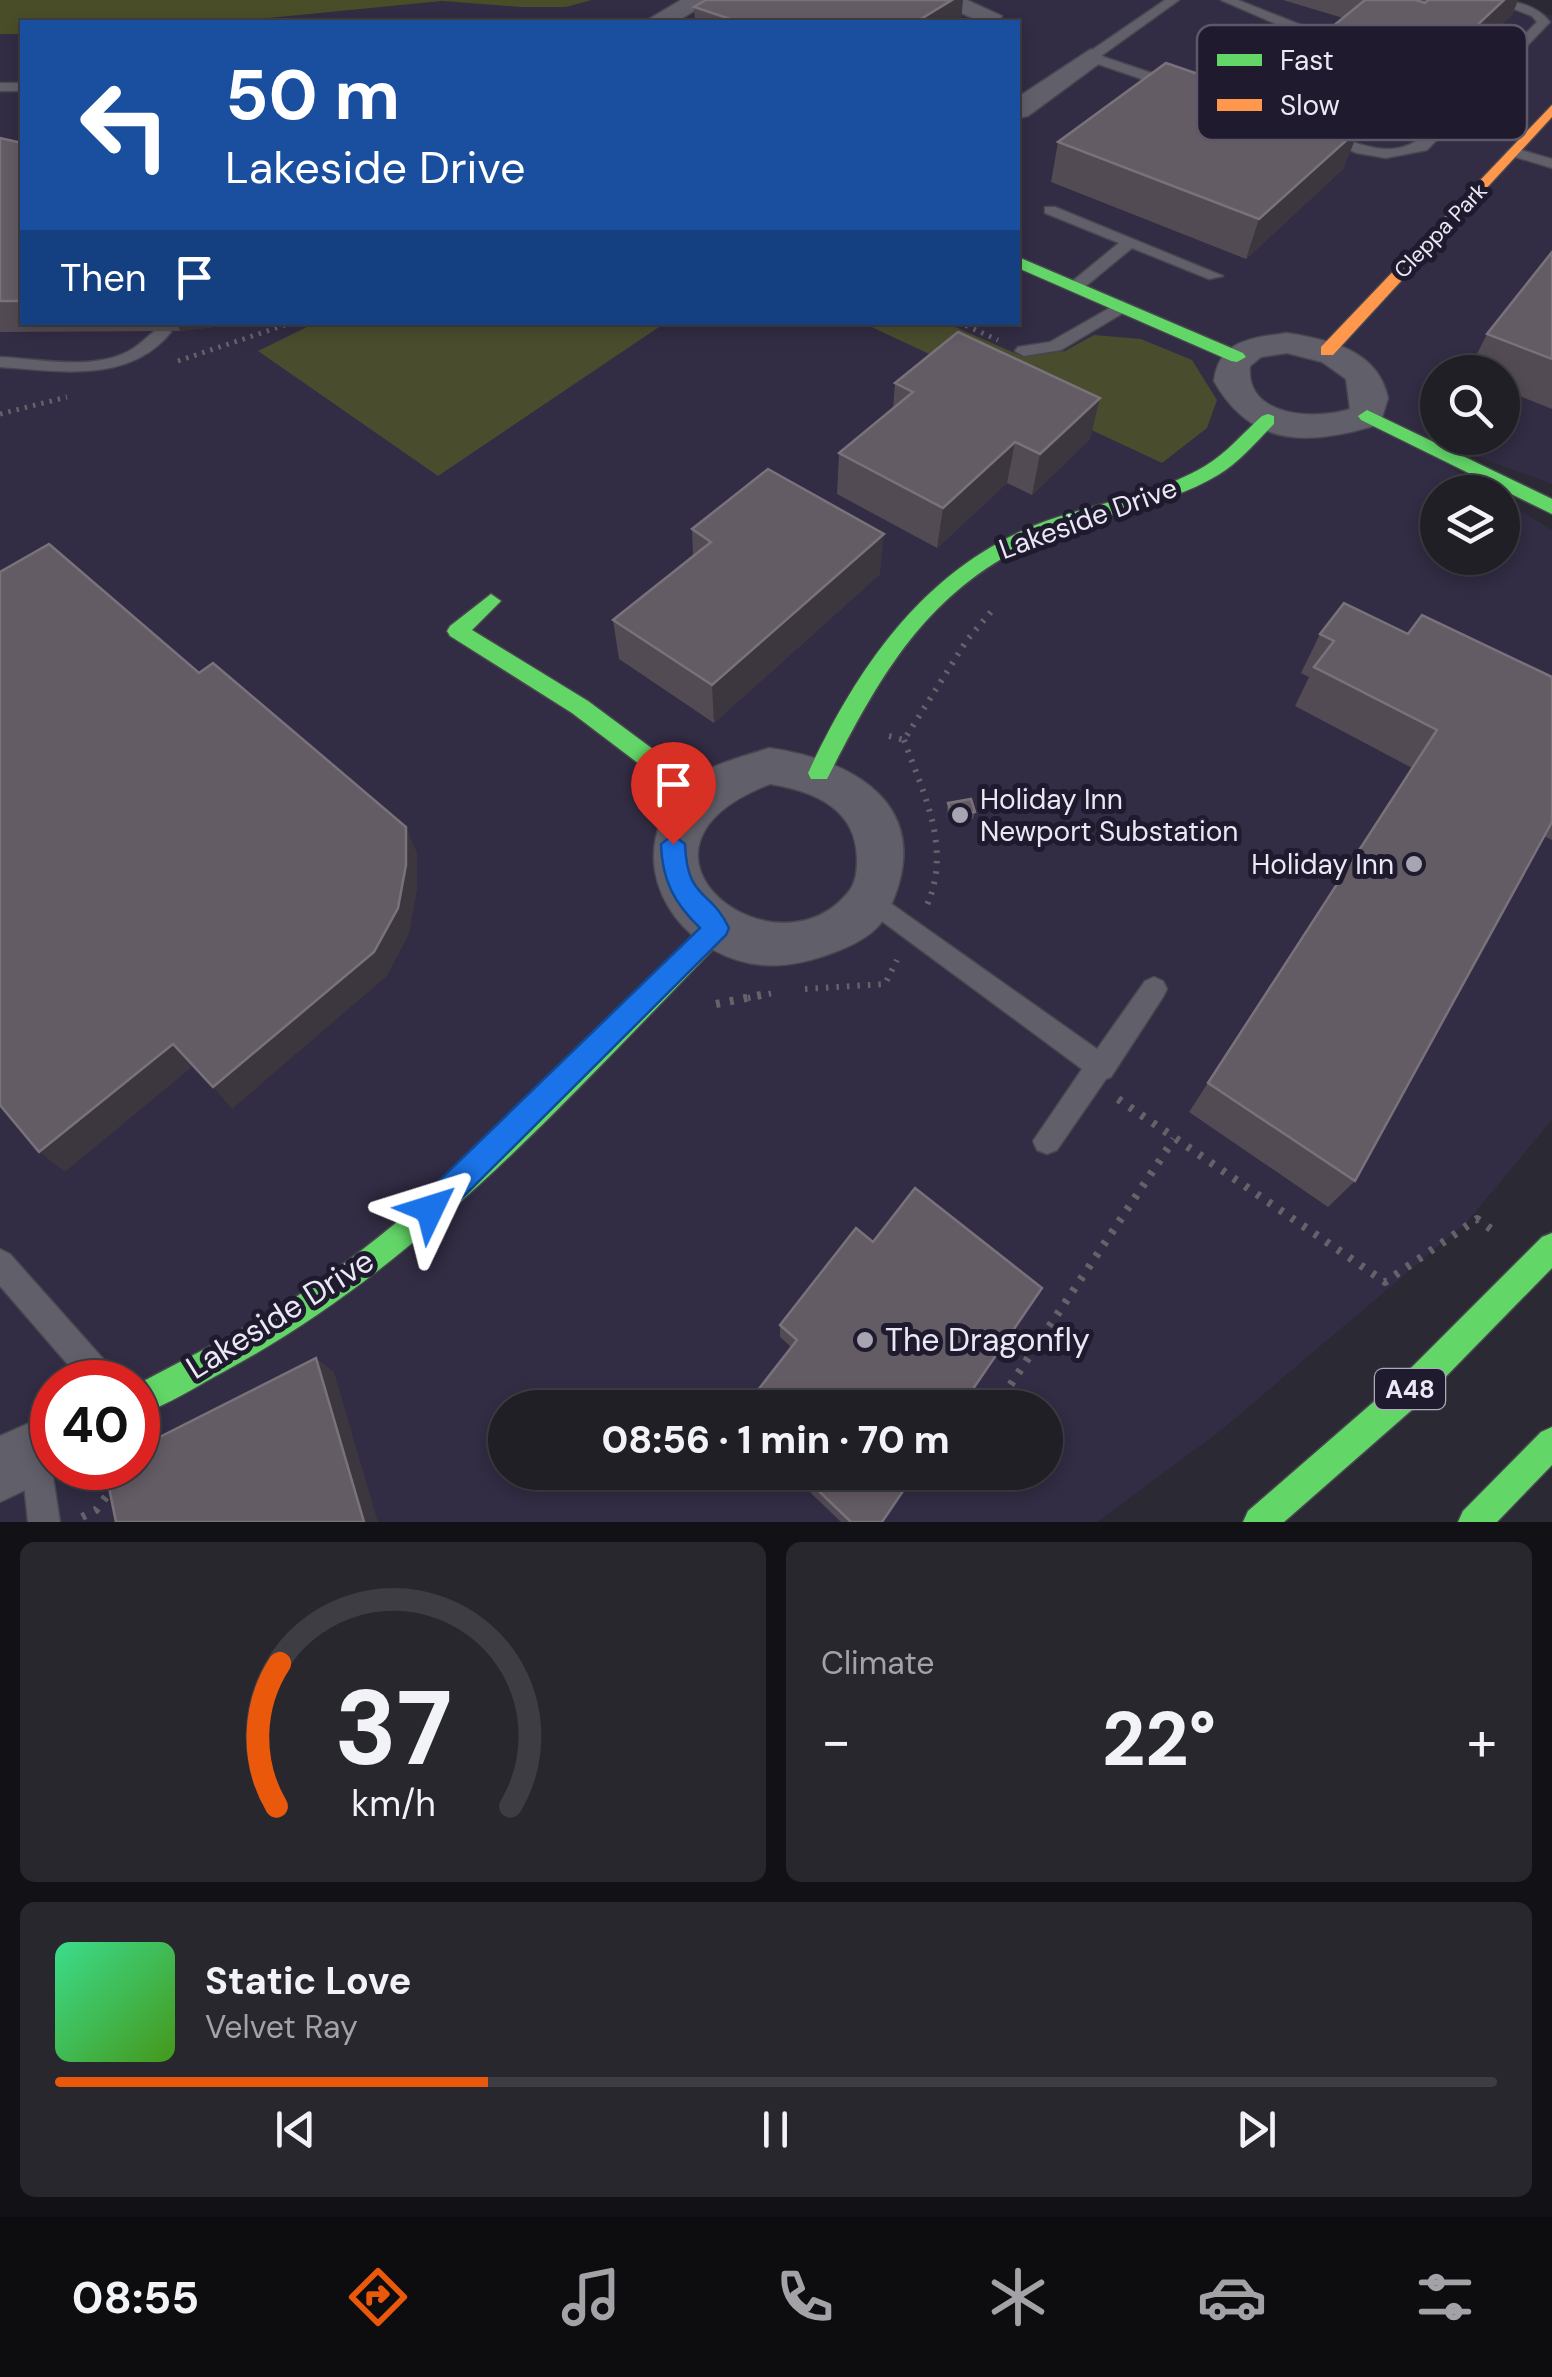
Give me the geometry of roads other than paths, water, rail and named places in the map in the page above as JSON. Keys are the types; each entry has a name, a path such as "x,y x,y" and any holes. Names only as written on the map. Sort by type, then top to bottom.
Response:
{"street":[{"path":"661,20 700,0"},
{"path":"942,0 989,16"},
{"path":"1020,109 1091,58"},
{"name":"Cleppa Park","path":"1527,137 1552,108"},
{"name":"Cleppa Park","path":"1327,351 1524,140"},
{"path":"1020,263 1237,357 1273,343 1327,351 1365,376 1372,400 1367,416"},
{"path":"1237,357 1228,378 1236,396 1268,420 1308,430 1330,429 1367,416 1552,507"},
{"name":"Lakeside Drive","path":"819,773 840,720 906,625 940,588 983,557 1040,530 1154,498 1213,470 1268,420"},
{"path":"491,601 458,631 580,707 700,797"},
{"path":"769,766 819,773 842,784 866,806 882,838 880,882 860,912 831,933 802,942 763,944 717,928 687,900 674,870 673,844 700,797 735,774 769,766"},
{"name":"Lakeside Drive","path":"160,1388 248,1342 346,1280 459,1185 717,928"},
{"name":"A48","path":"1259,1522 1342,1453 1545,1255"},
{"path":"1474,1522 1552,1444"}],"lane":[{"path":"1091,58 1173,0"},
{"path":"1227,0 1290,25"},
{"path":"1498,0 1536,14 1544,22 1527,40"},
{"path":"1091,58 1185,90"},
{"path":"1333,140 1380,156 1406,155 1429,140"},
{"path":"1514,152 1552,164"},
{"path":"1050,210 1215,276"},
{"path":"1075,287 1128,243"},
{"path":"1024,351 1055,346 1122,306"},
{"path":"0,362 100,366 139,356 163,332"},
{"path":"869,898 1098,1074"},
{"path":"1047,1140 1098,1074 1154,989"},
{"path":"0,1264 84,1360"},
{"path":"37,1490 44,1522"}],"place":[{"name":"Holiday Inn Newport Substation","path":"960,815"},
{"name":"Holiday Inn","path":"1414,864"},
{"name":"The Dragonfly","path":"865,1340"}]}
